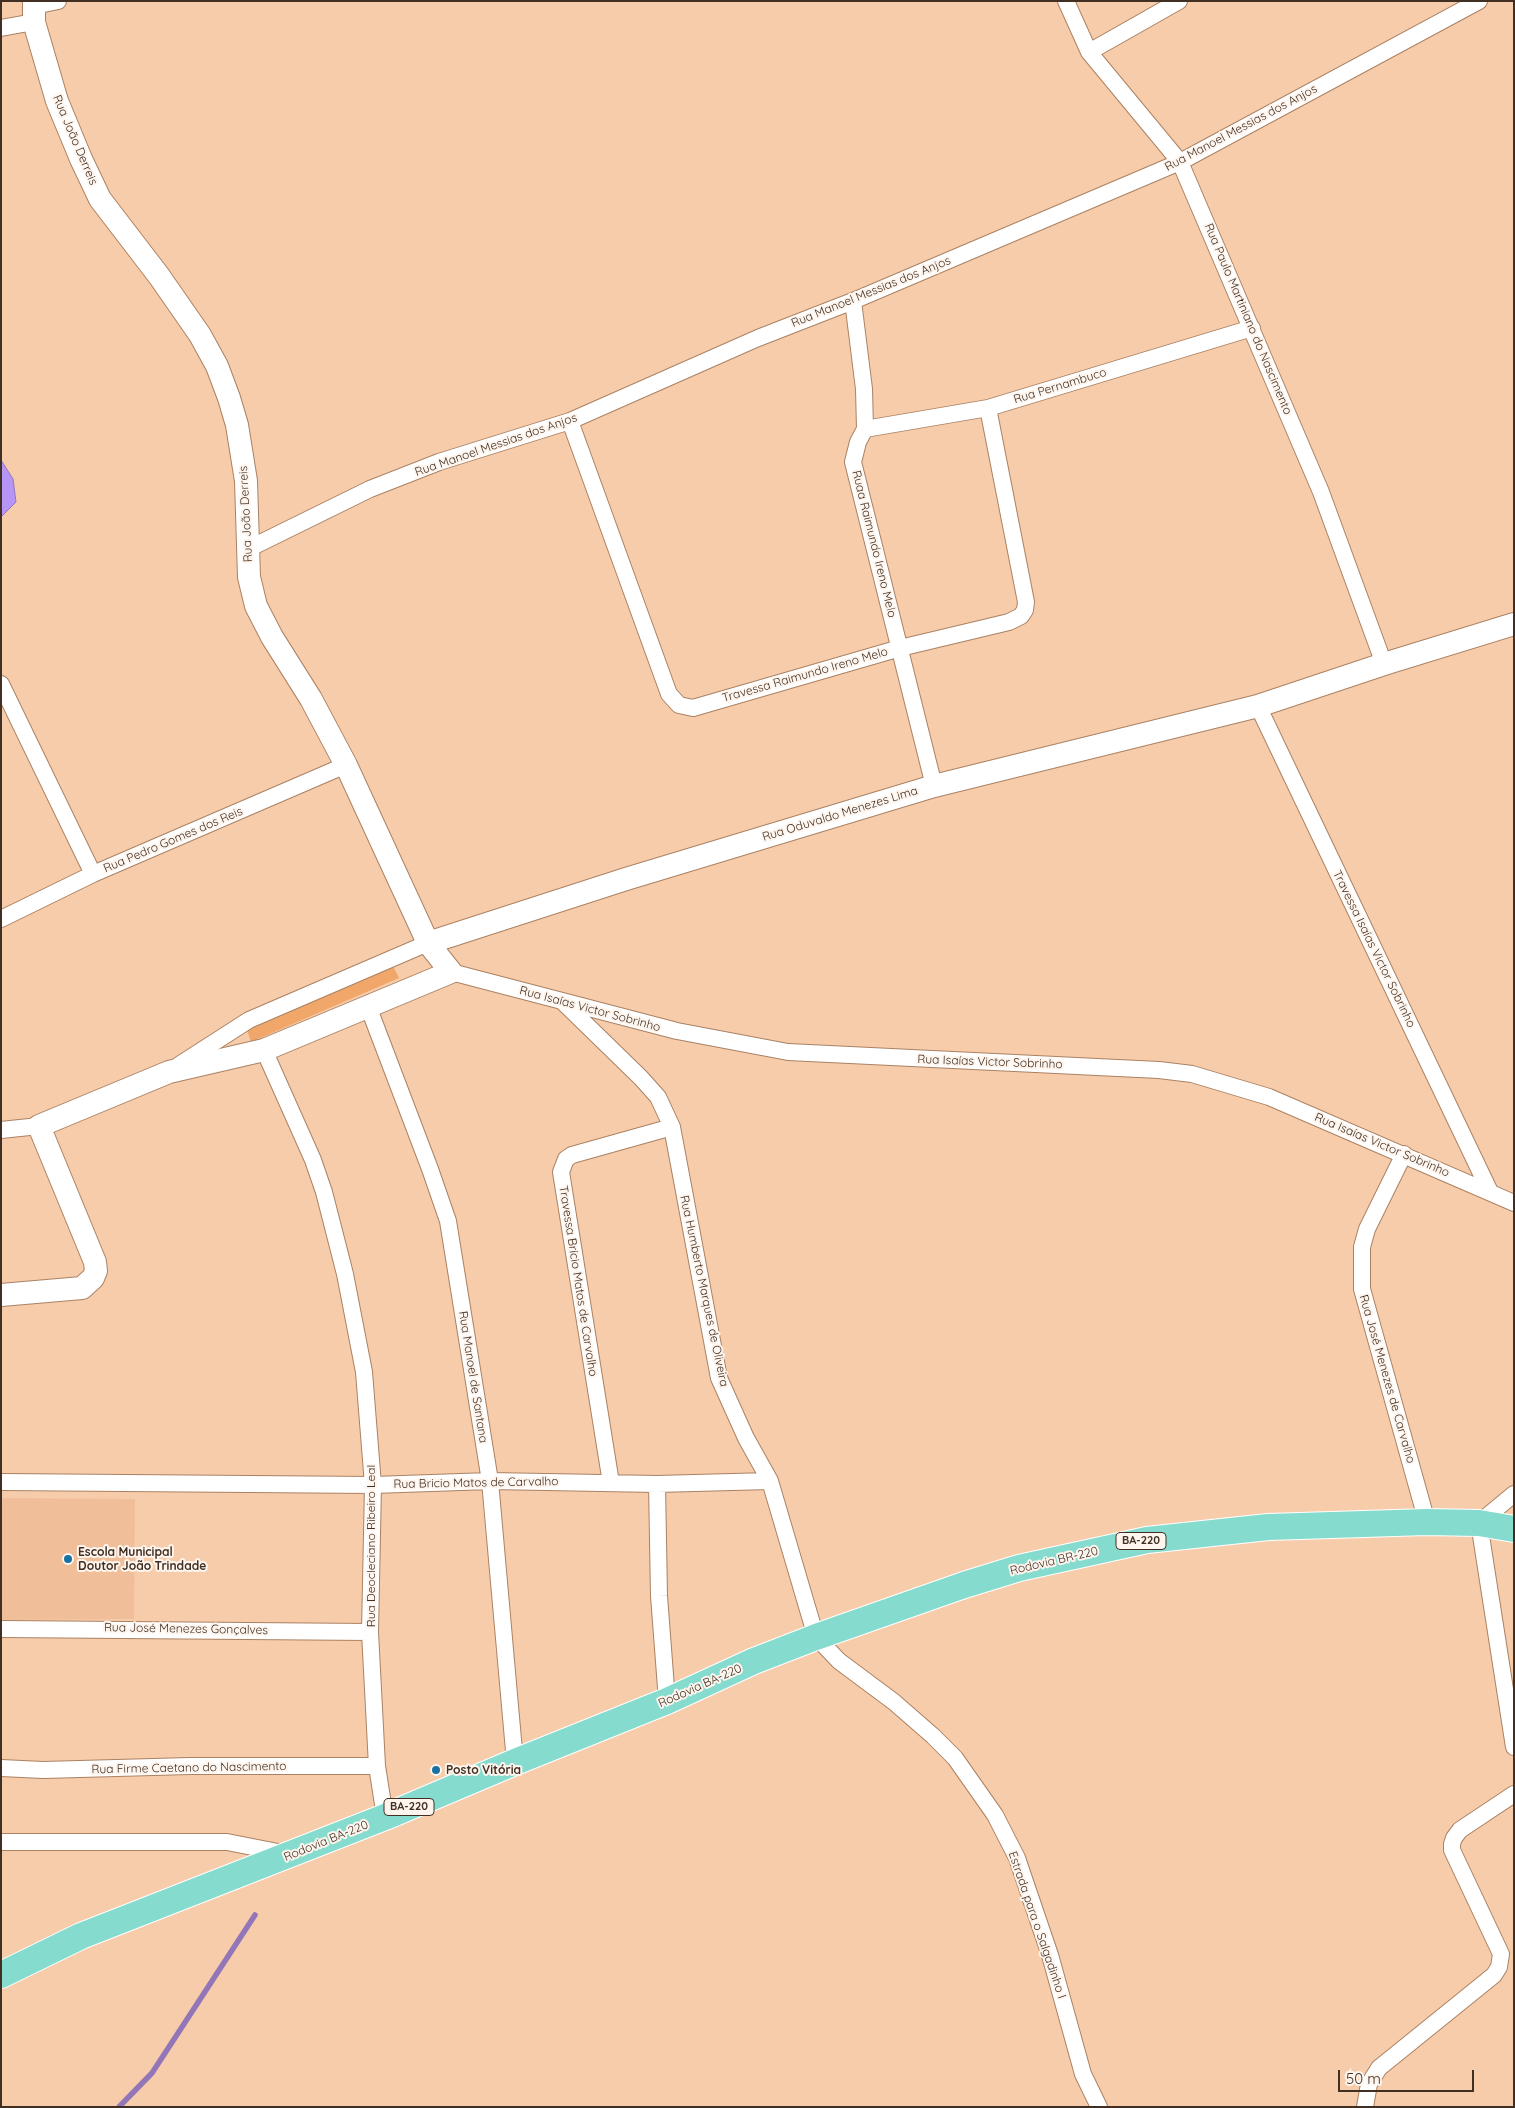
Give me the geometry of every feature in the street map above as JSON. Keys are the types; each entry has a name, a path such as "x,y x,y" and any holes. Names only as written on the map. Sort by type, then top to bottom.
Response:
{"main road":[{"name":"Rodovia BR-220","path":"816,1637 964,1585 1019,1568 1147,1540 1268,1527 1427,1522 1479,1523"},
{"name":"BA-220","path":"1479,1523 1514,1529"},
{"name":"Rodovia BA-220","path":"1,1974 81,1936 293,1855 667,1701 816,1637"}],"street":[{"path":"1,28 34,10 58,1"},
{"name":"Rua Paulo Martiniano do Nascimento","path":"1066,1 1089,52 1180,162 1321,492 1384,664"},
{"path":"1089,52 1179,1"},
{"name":"Rua Manoel Messias dos Anjos","path":"248,549 370,489 439,462 570,421 758,338 1180,162 1478,1"},
{"name":"Rua João Derreis","path":"34,10 57,101 100,199 159,276 200,336 217,366 237,425 246,481 249,577 256,606 272,637 311,698 346,766 428,943 451,972"},
{"name":"Ruaa Raimundo Ireno Melo","path":"853,300 864,389 865,429 858,442 853,462 934,786"},
{"name":"Rua Pernambuco","path":"865,429 988,408 1252,328"},
{"name":"Travessa Raimundo Ireno Melo","path":"570,421 669,694 679,705 693,708 900,648 1009,622 1021,616 1025,610 1026,602 988,408"},
{"name":"Rua Oduvaldo Menezes Lima","path":"428,943 626,879 934,786 1258,706 1384,664 1514,624"},
{"path":"1,684 93,874"},
{"name":"Travessa Isaías Victor Sobrinho","path":"1258,706 1490,1192"},
{"name":"Rua Pedro Gomes dos Reis","path":"1,919 93,874 346,766"},
{"path":"169,1072 249,1020 428,943"},
{"path":"1,1130 39,1126 169,1072 264,1050 451,972"},
{"name":"Rua Isaías Victor Sobrinho","path":"451,972 677,1031 788,1052 1159,1070 1192,1074 1269,1097 1514,1203"},
{"name":"Rua Humberto Marques de Oliveira","path":"562,1001 647,1084 658,1097 672,1127 719,1378 742,1430 770,1482 816,1637"},
{"name":"Rua Manoel de Santana","path":"368,1006 448,1221 490,1481 515,1762"},
{"name":"Rua Deocleciano Ribeiro Leal","path":"264,1050 313,1160 324,1192 345,1274 364,1372 373,1485 370,1632 377,1766 385,1817"},
{"path":"1,1295 82,1288 93,1278 96,1271 95,1262 39,1126"},
{"name":"Travessa Brício Matos de Carvalho","path":"611,1483 560,1172 566,1160 572,1155 672,1127"},
{"name":"Rua José Menezes de Carvalho","path":"1404,1154 1367,1229 1362,1247 1362,1288 1427,1522"},
{"name":"Rua Bricio Matos de Carvalho","path":"1,1482 373,1485 490,1481 657,1484 770,1482"},
{"path":"657,1484 659,1596 667,1701"},
{"path":"1514,1494 1479,1523 1514,1747"},
{"name":"Rua José Menezes Gonçalves","path":"1,1629 370,1632"},
{"name":"Estrada para o Salgadinho I","path":"816,1637 839,1661 894,1702 938,1741 955,1758 995,1815 1017,1858 1050,1955 1083,2074 1099,2107"},
{"name":"Rua Firme Caetano do Nascimento","path":"1,1768 43,1770 190,1766 377,1766"},
{"path":"1365,2107 1369,2084 1380,2068 1494,1975 1499,1967 1501,1954 1452,1850 1452,1844 1460,1830 1514,1794"},
{"path":"1,1842 227,1842 293,1855"}],"shaded area":[{"path":"1,460 13,479 16,502 1,517"},
{"path":"393,966 399,978 251,1042 247,1030"},
{"name":"Escola Municipal Doutor João Trindade","path":"1,1498 135,1499 134,1619 1,1620"}],"waterway":[{"path":"119,2107 152,2073 255,1915"}],"place":[{"name":"Escola Municipal Doutor João Trindade","path":"68,1559"},
{"name":"Posto Vitória","path":"436,1770"}]}
